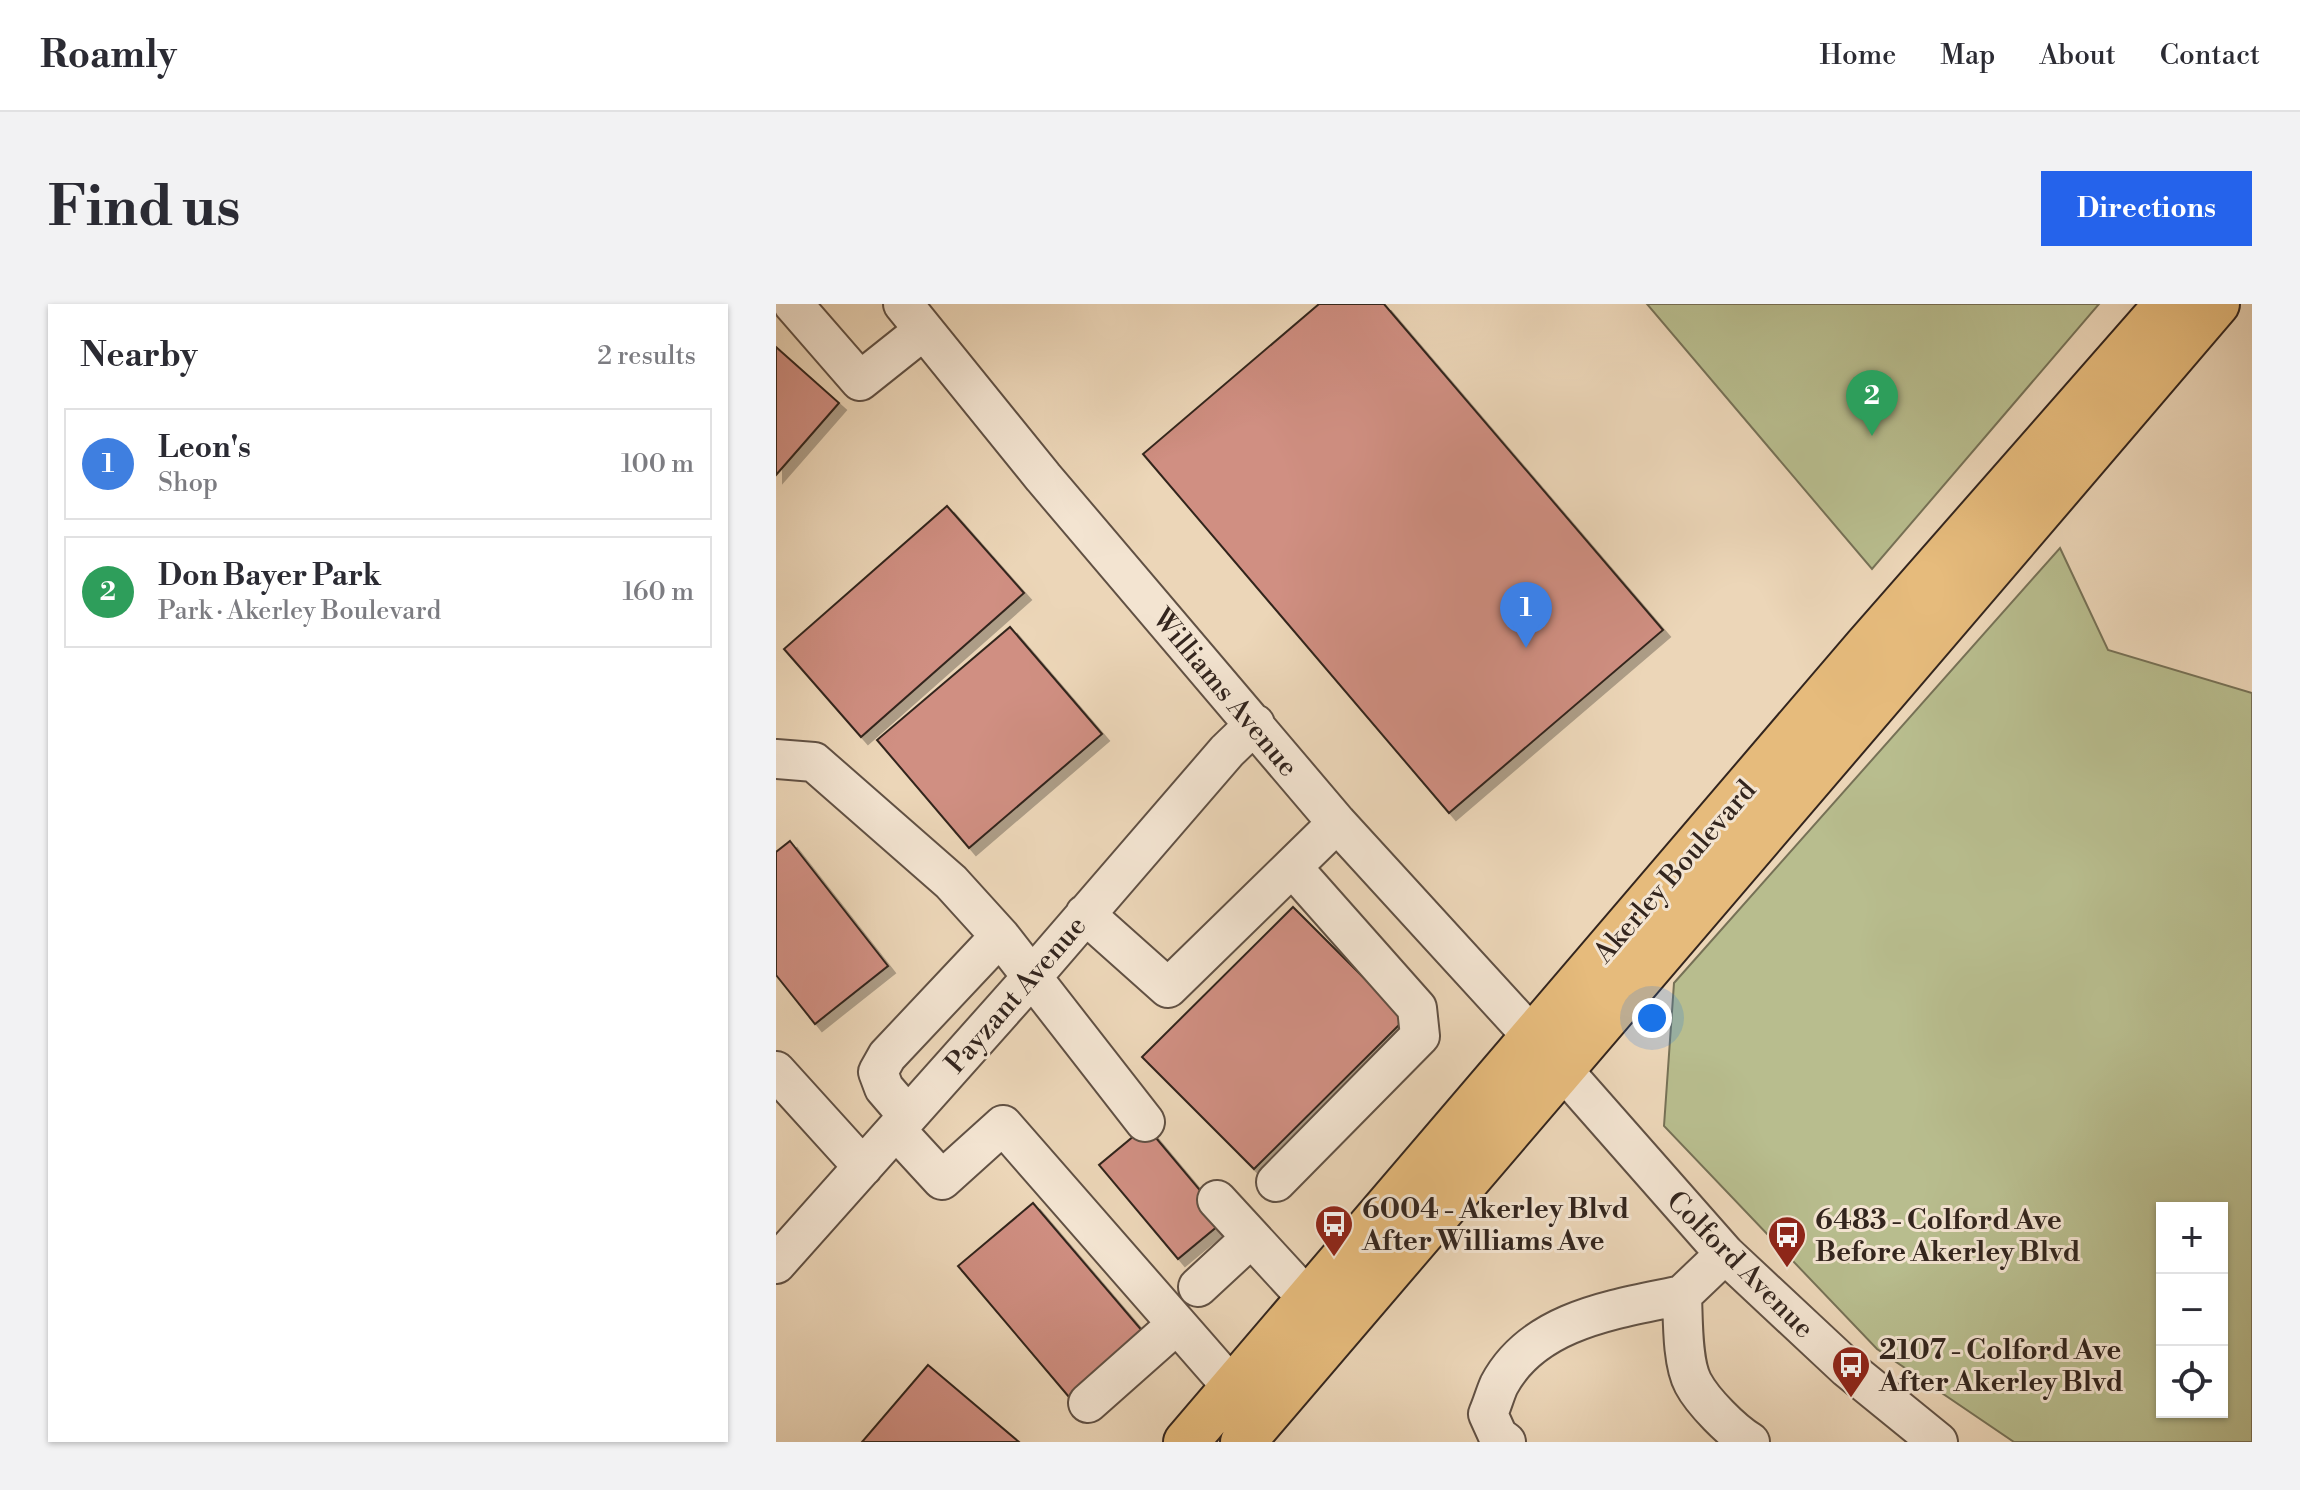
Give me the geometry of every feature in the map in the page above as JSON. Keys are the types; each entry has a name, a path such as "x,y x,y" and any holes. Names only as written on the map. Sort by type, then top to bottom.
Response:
{"main road":[{"name":"Akerley Boulevard","path":"1186,1442 1866,647 2167,304"},
{"name":"Akerley Boulevard","path":"1243,1442 2217,304"}],"street":[{"path":"793,304 860,381 913,317"},
{"name":"Williams Avenue","path":"913,317 1043,477 1337,823 1562,1069"},
{"name":"Payzant Avenue","path":"776,1264 1031,978 1227,751 1255,724"},
{"path":"776,759 814,762 951,882 1000,936 1145,1122"},
{"path":"1085,914 1168,988 1337,823"},
{"path":"1276,1182 1420,1036 1417,1008 1292,867"},
{"path":"1000,936 887,1056 878,1072 902,1123 942,1180 1003,1125 1233,1388"},
{"name":"Colford Avenue","path":"1562,1069 1725,1254 1847,1368 1938,1442"},
{"path":"776,1071 863,1167"},
{"path":"1217,1200 1308,1299"},
{"path":"1198,1287 1251,1238"},
{"path":"1506,1442 1498,1436 1488,1414 1500,1384 1530,1347 1580,1318 1682,1295 1725,1254"},
{"path":"1682,1295 1683,1337 1692,1383 1732,1430 1750,1442"},
{"path":"1088,1403 1176,1325"}],"green space":[{"path":"1647,304 2099,304 1872,569"},
{"path":"2060,548 2108,650 2252,693 2252,1442 2014,1442 1877,1349 1664,1126 1674,983"}],"building":[{"path":"1319,304 1384,304 1663,630 1449,813 1143,454"},
{"path":"776,347 839,403 776,475"},
{"path":"947,506 1024,593 861,737 784,649"},
{"path":"1010,627 1102,734 969,848 877,740"},
{"path":"790,841 888,966 815,1024 776,975 776,852"},
{"path":"1293,907 1405,1019 1254,1169 1142,1057"},
{"path":"1146,1126 1225,1220 1178,1259 1099,1165"},
{"path":"1033,1203 1144,1333 1069,1397 958,1266"},
{"path":"928,1365 1019,1442 862,1442"}],"place":[{"name":"Don Bayer Park","path":"1872,436"},
{"name":"Leon's","path":"1526,648"},
{"name":"6004 - Akerley Blvd After Williams Ave","path":"1334,1258"},
{"name":"6483 - Colford Ave Before Akerley Blvd","path":"1787,1269"},
{"name":"2107 - Colford Ave After Akerley Blvd","path":"1851,1399"}]}
